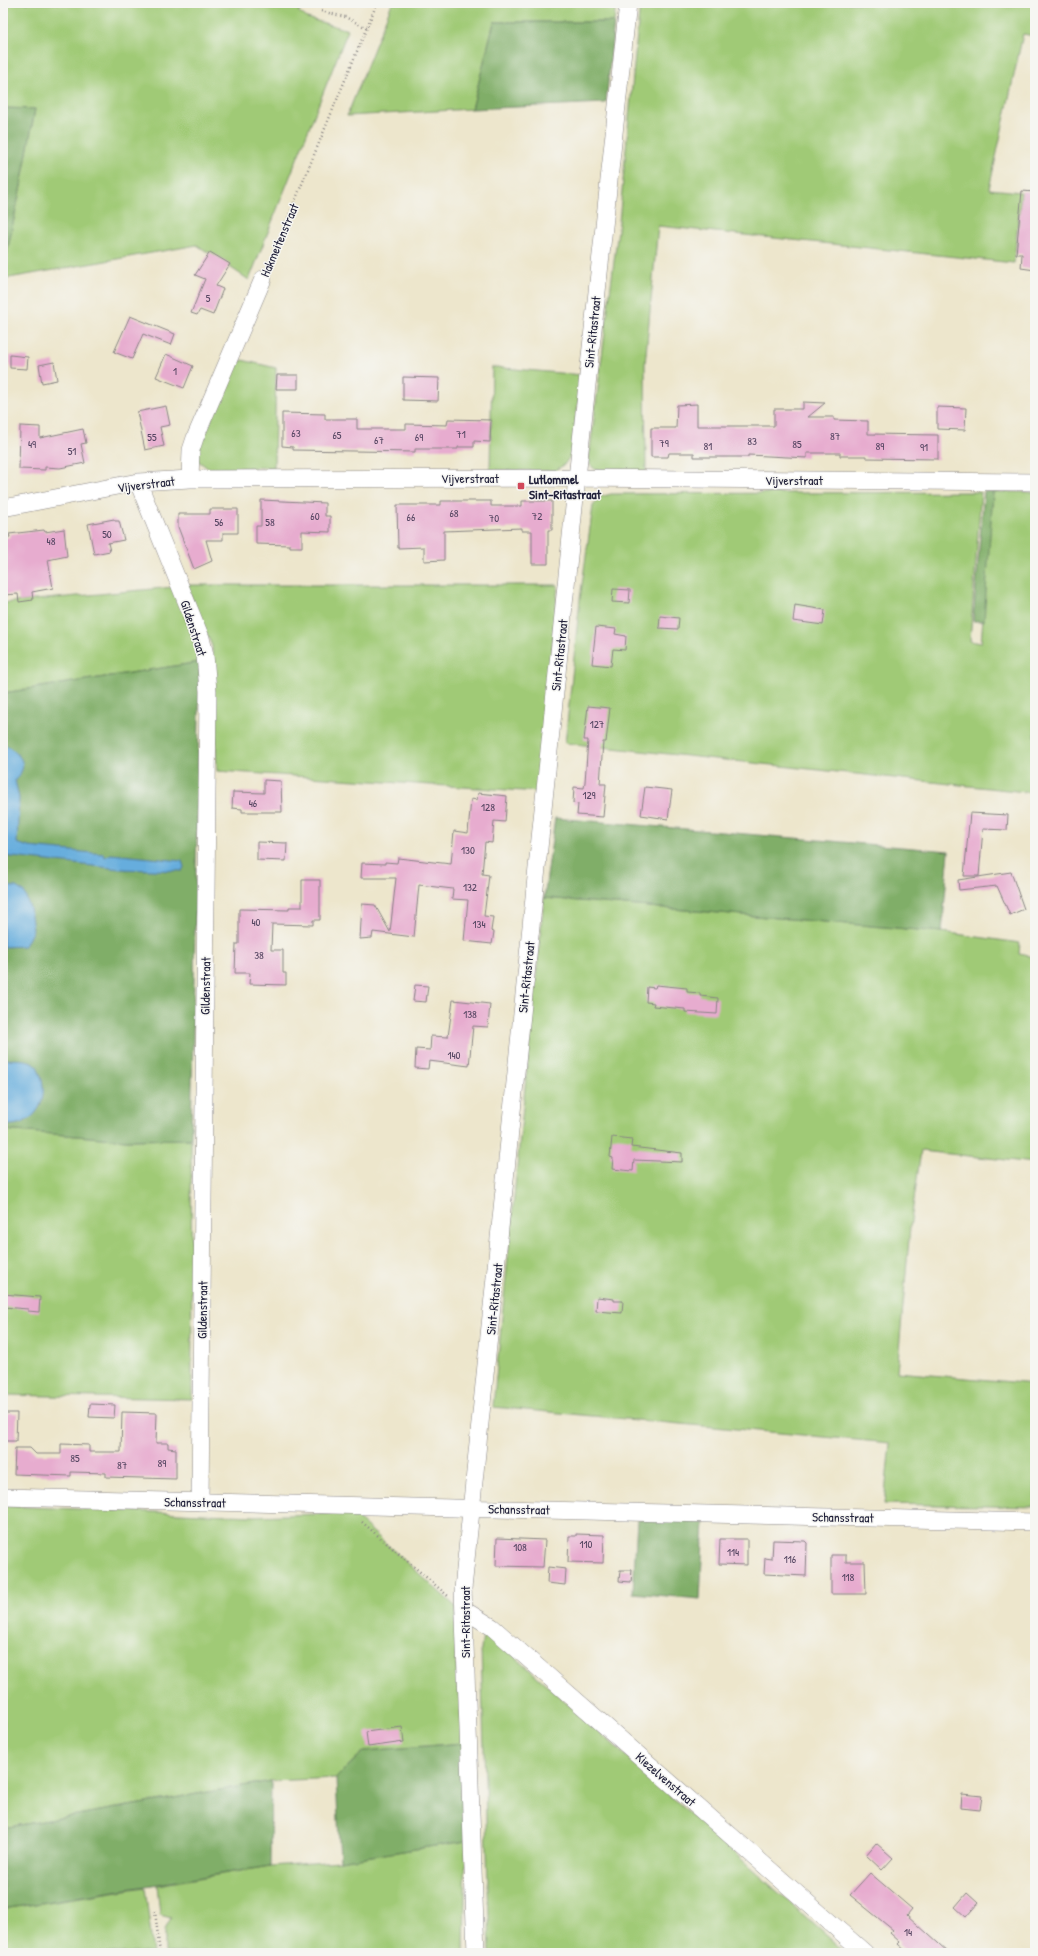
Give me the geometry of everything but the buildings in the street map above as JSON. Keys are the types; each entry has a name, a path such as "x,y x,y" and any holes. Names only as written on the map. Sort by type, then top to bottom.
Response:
{"street":[{"name":"Sint-Ritastraat","path":"476,1953 463,1589 577,478 628,3"},
{"name":"Hakmeitenstraat","path":"190,479 191,450 263,279"},
{"name":"Vijverstraat","path":"3,508 138,482 190,479 577,478 1035,482"},
{"name":"Gildenstraat","path":"138,482 200,638 205,655 208,691 200,1502"},
{"name":"Schansstraat","path":"3,1497 1035,1522"},
{"name":"Kiezelvenstraat","path":"464,1610 492,1627 866,1953"}],"path":[{"path":"321,3 321,11 345,17 367,28"},
{"name":"Hakmeitenstraat","path":"263,279 377,3"},
{"path":"342,1505 464,1610"},
{"path":"155,1911 160,1953"}],"green space":[{"path":"3,3 311,3 298,11 307,18 348,30 249,280 197,245 3,279 3,271 35,109 3,108"},
{"path":"392,3 616,3 614,22 494,22 472,109 347,116"},
{"path":"640,3 1035,3 1035,36 1023,34 989,189 1021,192 1014,263 658,226 645,364 646,472 596,470 590,465 589,458 619,222"},
{"path":"494,22 614,22 606,103 472,109"},
{"path":"3,108 35,109 3,271 3,165 6,153"},
{"path":"242,360 276,368 274,467 209,469 197,460 201,435 231,373"},
{"path":"492,367 582,375 571,455 564,465 554,471 490,470"},
{"path":"984,491 993,492 984,621 973,621"},
{"path":"981,492 970,641 981,643 993,492 1035,492 1035,793 565,743 580,599 593,506 600,497 611,494"},
{"path":"186,585 558,585 539,792 217,771 212,646"},
{"path":"174,587 200,662 3,693 3,603"},
{"path":"200,662 191,1139 127,1140 3,1130 3,693"},
{"path":"555,818 949,851 942,932 544,898"},
{"path":"544,898 942,932 1020,943 1019,954 1035,957 1035,1163 921,1151 910,1228 897,1372 1035,1384 1035,1507 884,1504 890,1443 493,1407"},
{"path":"3,1130 127,1140 191,1139 192,1399 3,1395"},
{"path":"3,1506 254,1516 352,1513 456,1607 456,1661 464,1743 364,1751 336,1778 271,1781 3,1828"},
{"path":"637,1519 704,1521 700,1599 633,1593"},
{"path":"483,1637 489,1637 501,1644 846,1953 490,1953 481,1648"},
{"path":"464,1743 466,1841 340,1861 336,1778 364,1751"},
{"path":"271,1781 270,1866 3,1909 3,1828"},
{"path":"466,1841 464,1953 165,1953 165,1930 171,1918 160,1915 157,1885 270,1866 340,1861"},
{"path":"145,1887 153,1953 3,1953 3,1909"}],"water":[{"path":"3,743 18,755 21,759 23,767 21,773 15,780 19,798 17,843 29,847 104,854 105,857 111,854 182,861 184,867 182,871 120,869 3,856"},
{"path":"3,886 16,887 24,892 30,908 33,930 25,946 3,947"},
{"path":"3,1059 31,1061 38,1068 43,1084 41,1103 37,1111 23,1122 14,1125 3,1125"}],"place":[{"name":"Lutlommel Sint-Ritastraat","path":"521,486"}]}
